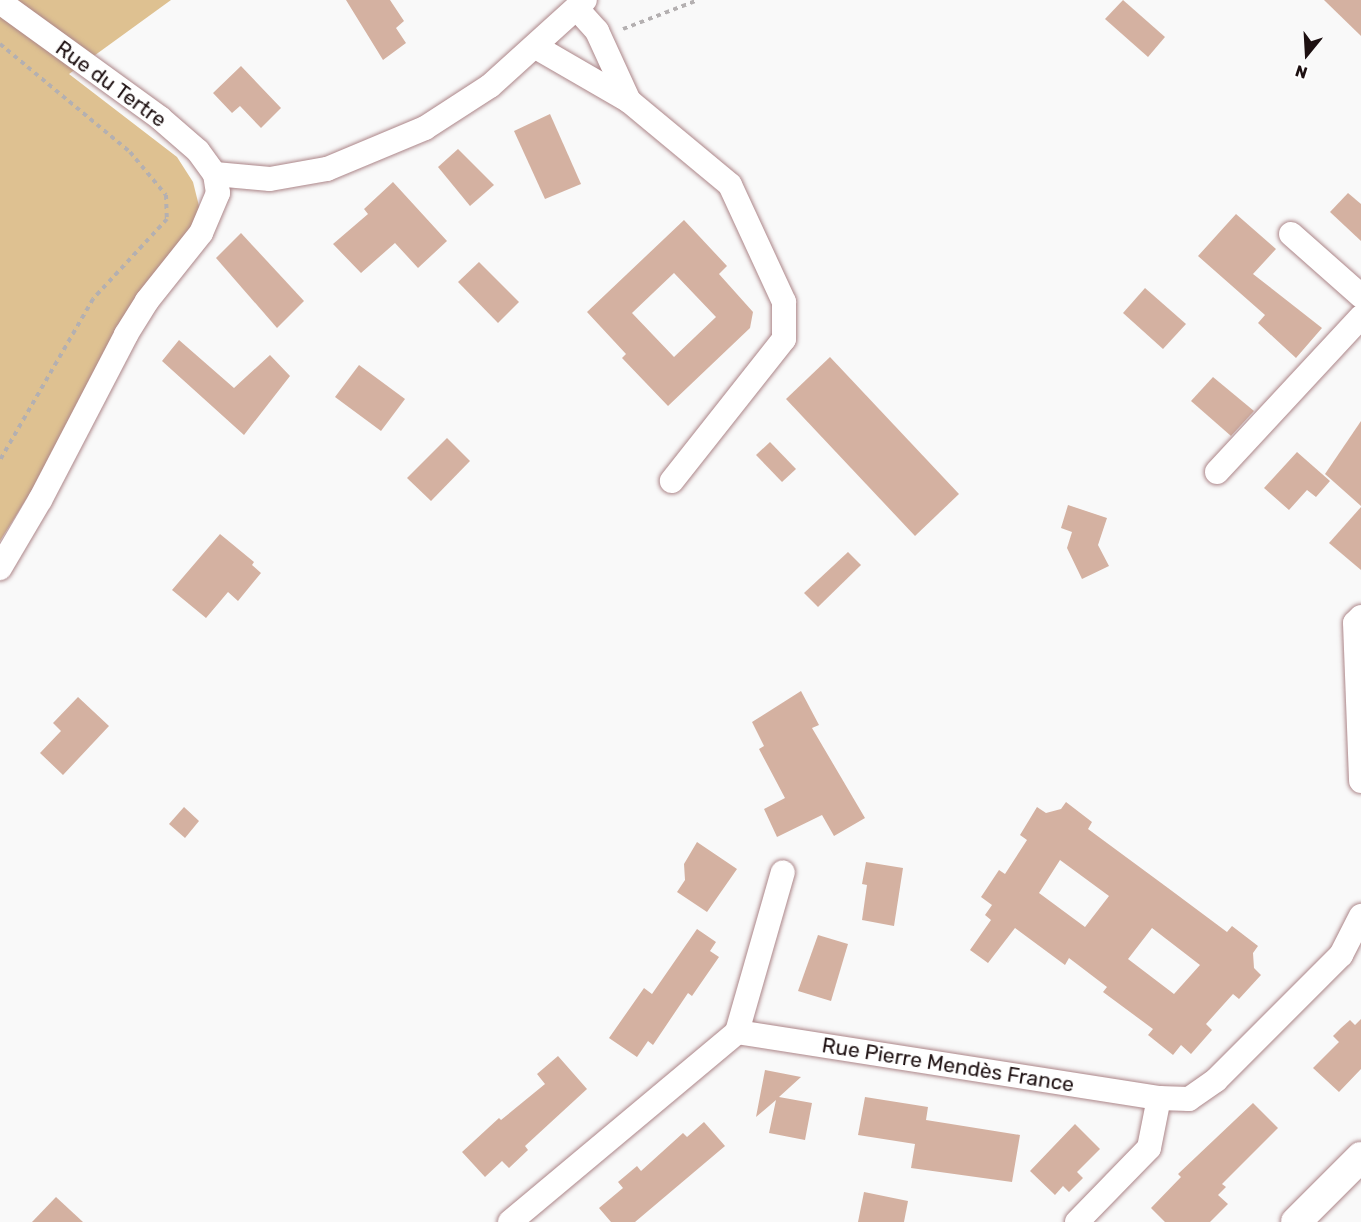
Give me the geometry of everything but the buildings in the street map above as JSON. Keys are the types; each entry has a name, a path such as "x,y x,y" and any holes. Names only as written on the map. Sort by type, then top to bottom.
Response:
{"street":[{"name":"Rue du Tertre","path":"0,2 160,118 198,151 215,174"},
{"path":"0,568 147,301 212,212 218,193 215,174 270,179 327,169 425,128 490,86 536,47 552,27 581,4 629,101"},
{"path":"536,47 629,101 730,185 784,302 784,339 672,481"},
{"path":"1291,234 1361,296"},
{"path":"1217,472 1361,317"},
{"path":"1361,616 1355,623 1361,781"},
{"path":"510,1222 737,1032 783,872"},
{"name":"Rue Pierre Mendès France","path":"737,1032 1159,1098 1189,1098 1216,1080 1341,955 1361,916"},
{"path":"1077,1222 1149,1148 1159,1098"},
{"path":"1296,1222 1361,1156"}],"path":[{"path":"600,39 698,0"},
{"path":"0,44 130,152 166,195 167,219 93,299 0,460"}],"shaded area":[{"path":"0,0 171,0 69,74 177,157 193,182 202,218 0,541"}]}
